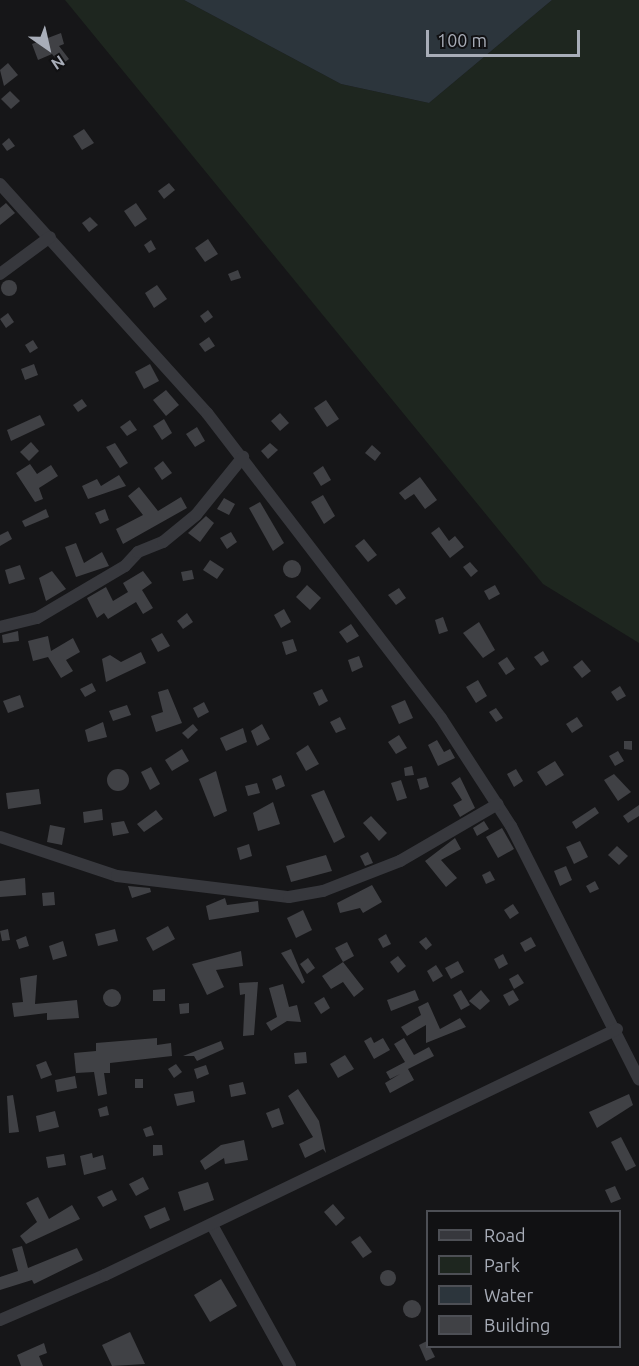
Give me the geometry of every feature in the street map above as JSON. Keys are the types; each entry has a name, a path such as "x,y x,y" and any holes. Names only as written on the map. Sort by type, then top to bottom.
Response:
{"street":[{"path":"0,184 50,237 243,457 441,718 498,804 618,1029 638,1076"},
{"path":"0,274 50,237"},
{"path":"0,627 37,618 125,566 138,552 163,542 196,514 243,457"},
{"path":"0,837 117,876 289,897 323,891 400,861 498,804"},
{"path":"0,1320 212,1225 618,1029"},
{"path":"212,1225 290,1366"}],"green space":[{"path":"65,0 184,0 341,84 429,103 552,0 639,0 639,643 543,584"}],"water":[{"path":"184,0 552,0 429,103 341,84"}],"building":[{"path":"61,33 64,44 59,46 69,59 61,65 52,54 38,60 32,44"},
{"path":"8,63 18,75 4,86 0,70"},
{"path":"10,91 20,101 11,109 1,99"},
{"path":"84,129 94,143 82,150 73,136"},
{"path":"9,138 15,146 7,151 2,144"},
{"path":"169,183 175,190 164,199 158,191"},
{"path":"6,203 15,213 0,225 0,208"},
{"path":"136,203 147,219 135,227 124,211"},
{"path":"90,217 98,225 89,232 82,223"},
{"path":"208,239 218,254 205,262 195,248"},
{"path":"151,240 156,249 149,253 144,245"},
{"path":"238,270 241,278 231,281 228,274"},
{"path":"9,280 15,282 17,288 15,294 9,296 3,294 1,288 3,282"},
{"path":"157,285 167,299 154,308 145,293"},
{"path":"208,310 213,317 205,323 200,316"},
{"path":"8,313 14,322 6,328 0,319"},
{"path":"209,337 215,346 205,352 199,344"},
{"path":"33,340 38,348 30,353 25,345"},
{"path":"34,364 38,375 25,380 21,369"},
{"path":"150,364 159,381 144,389 135,372"},
{"path":"166,390 179,405 166,416 153,400"},
{"path":"82,399 87,406 78,412 73,405"},
{"path":"326,400 339,419 327,427 314,408"},
{"path":"280,413 289,423 280,431 271,421"},
{"path":"40,415 45,425 11,441 7,430"},
{"path":"164,419 172,433 162,440 153,426"},
{"path":"130,420 137,430 127,436 120,427"},
{"path":"197,427 205,441 195,447 186,434"},
{"path":"31,442 39,451 29,461 20,452"},
{"path":"115,443 128,463 120,468 106,447"},
{"path":"270,443 278,450 268,459 261,451"},
{"path":"372,445 381,453 375,461 365,453"},
{"path":"163,461 172,473 162,480 154,468"},
{"path":"30,464 37,474 51,465 58,476 39,488 43,499 35,502 16,473"},
{"path":"323,466 331,480 321,486 313,473"},
{"path":"119,475 126,486 88,499 82,486 97,479 101,486"},
{"path":"420,477 437,500 425,509 414,494 405,500 399,493"},
{"path":"139,487 158,511 181,497 187,508 123,544 116,529 143,515 128,496"},
{"path":"323,495 335,516 324,524 311,502"},
{"path":"224,498 235,504 229,515 217,509"},
{"path":"260,502 284,543 273,551 249,508"},
{"path":"46,509 49,517 25,527 22,521"},
{"path":"105,509 109,520 100,524 95,513"},
{"path":"206,516 214,523 200,542 188,533"},
{"path":"439,527 449,541 455,536 464,547 450,558 431,533"},
{"path":"8,531 12,539 0,546 0,535"},
{"path":"231,532 237,542 227,549 220,538"},
{"path":"364,539 377,555 368,562 355,546"},
{"path":"76,543 84,563 102,552 109,566 76,577 65,547"},
{"path":"210,560 224,569 217,579 203,570"},
{"path":"288,560 296,560 301,565 299,576 288,578 283,573 283,565"},
{"path":"470,562 478,571 471,577 463,567"},
{"path":"20,565 25,579 9,584 5,570"},
{"path":"192,570 194,579 183,581 181,572"},
{"path":"52,571 66,589 46,601 39,578"},
{"path":"143,571 152,583 142,590 153,608 143,614 136,602 108,619 104,613 97,618 87,598 106,587 113,601 128,592 123,583"},
{"path":"307,585 321,598 310,610 296,597"},
{"path":"495,585 500,594 489,600 484,591"},
{"path":"399,588 406,598 396,605 388,595"},
{"path":"284,609 291,622 281,628 274,615"},
{"path":"187,613 193,622 183,629 177,621"},
{"path":"443,617 448,631 439,634 435,620"},
{"path":"479,622 495,650 483,658 463,633"},
{"path":"351,624 359,636 347,643 339,632"},
{"path":"18,631 19,641 3,643 2,635"},
{"path":"162,633 170,646 158,652 151,639"},
{"path":"48,636 51,651 73,638 80,652 66,660 73,671 61,678 48,657 33,661 28,641"},
{"path":"293,639 297,651 286,655 282,642"},
{"path":"543,651 549,661 541,666 534,657"},
{"path":"141,652 146,663 106,682 102,659 110,655 121,662"},
{"path":"359,656 363,667 352,672 348,660"},
{"path":"507,657 515,669 506,675 498,663"},
{"path":"582,660 591,671 582,678 573,667"},
{"path":"478,680 487,696 476,703 466,687"},
{"path":"92,683 96,691 85,697 80,689"},
{"path":"620,686 626,696 617,701 611,692"},
{"path":"168,689 182,723 156,732 151,716 163,712 158,692"},
{"path":"322,689 328,701 319,706 313,693"},
{"path":"20,695 24,707 8,713 3,701"},
{"path":"405,700 413,718 399,724 391,706"},
{"path":"204,702 209,712 198,718 193,708"},
{"path":"127,705 131,715 113,721 109,711"},
{"path":"496,708 503,718 496,722 489,712"},
{"path":"340,717 346,729 336,733 330,722"},
{"path":"577,717 583,726 572,733 566,724"},
{"path":"103,722 107,737 88,742 85,730"},
{"path":"193,724 198,730 188,739 182,733"},
{"path":"262,724 270,739 257,746 251,731"},
{"path":"243,728 247,742 226,751 220,738"},
{"path":"399,735 407,748 396,754 388,742"},
{"path":"437,740 444,752 450,749 455,758 438,766 428,745"},
{"path":"624,741 632,741 632,750 624,749"},
{"path":"308,745 319,764 306,771 296,753"},
{"path":"182,749 189,761 172,771 165,760"},
{"path":"618,751 624,761 615,766 609,756"},
{"path":"555,761 564,775 546,786 537,772"},
{"path":"412,766 414,775 405,776 404,768"},
{"path":"151,767 160,784 150,790 141,772"},
{"path":"118,769 126,772 129,780 126,788 118,791 110,788 107,780 110,772"},
{"path":"516,769 523,781 514,787 507,774"},
{"path":"216,771 227,811 214,817 199,779"},
{"path":"614,774 631,792 618,801 604,780"},
{"path":"281,775 285,786 276,790 272,779"},
{"path":"426,777 429,787 420,790 417,779"},
{"path":"460,777 475,808 460,817 453,805 462,800 451,783"},
{"path":"401,780 407,798 397,801 391,783"},
{"path":"257,783 260,793 248,796 245,786"},
{"path":"39,789 41,804 8,809 6,793"},
{"path":"324,790 345,837 334,843 311,795"},
{"path":"273,802 280,824 258,831 253,813"},
{"path":"639,805 639,816 628,823 623,816"},
{"path":"595,807 599,813 576,829 572,822"},
{"path":"102,809 103,820 84,823 83,812"},
{"path":"156,810 163,819 144,832 137,824"},
{"path":"371,816 387,833 379,841 363,823"},
{"path":"124,821 129,833 113,836 111,823"},
{"path":"484,821 489,829 477,836 473,828"},
{"path":"50,825 65,828 62,845 47,842"},
{"path":"502,828 514,849 498,858 486,837"},
{"path":"455,838 461,849 441,860 457,878 446,887 425,861"},
{"path":"580,841 588,857 574,864 566,847"},
{"path":"249,844 252,856 240,860 237,848"},
{"path":"617,846 628,856 619,865 608,855"},
{"path":"368,852 373,863 365,866 360,856"},
{"path":"326,855 332,871 291,882 286,866"},
{"path":"566,866 572,880 560,886 554,871"},
{"path":"490,871 495,880 486,884 482,875"},
{"path":"25,878 26,895 0,897 0,881"},
{"path":"595,881 599,889 590,893 586,886"},
{"path":"372,885 382,902 363,913 360,908 340,913 337,903"},
{"path":"128,886 150,888 151,892 132,898"},
{"path":"54,892 55,905 43,906 42,893"},
{"path":"225,898 227,905 258,901 259,912 209,920 206,906"},
{"path":"513,904 519,913 510,919 504,910"},
{"path":"303,910 312,930 296,938 287,918"},
{"path":"168,926 175,939 153,951 146,938"},
{"path":"8,929 10,940 2,941 0,931"},
{"path":"115,929 118,941 98,946 95,934"},
{"path":"386,934 391,944 383,948 378,939"},
{"path":"26,936 29,946 19,949 16,940"},
{"path":"426,937 432,945 426,950 419,942"},
{"path":"531,937 536,946 525,952 520,943"},
{"path":"63,941 67,956 53,960 49,946"},
{"path":"347,942 354,956 343,962 335,948"},
{"path":"291,949 305,982 302,984 281,953"},
{"path":"241,951 243,966 216,970 224,987 207,995 192,964"},
{"path":"503,954 508,964 499,969 494,959"},
{"path":"398,956 406,966 398,973 390,962"},
{"path":"308,958 315,968 307,974 300,964"},
{"path":"458,961 464,972 451,979 445,968"},
{"path":"343,962 364,989 354,997 343,982 331,989 322,976"},
{"path":"436,965 443,976 433,982 427,971"},
{"path":"518,974 524,983 514,989 509,979"},
{"path":"37,975 35,1004 77,1000 79,1018 47,1020 47,1013 14,1017 12,1003 23,1002 20,978"},
{"path":"258,982 254,1035 243,1036 245,994 240,995 239,983"},
{"path":"283,984 289,1007 297,1005 301,1022 287,1021 271,1031 266,1023 277,1017 269,988"},
{"path":"112,989 118,992 121,998 118,1004 112,1007 106,1004 103,998 106,992"},
{"path":"165,989 165,1001 153,1001 153,990"},
{"path":"415,990 419,1000 391,1011 387,1000"},
{"path":"461,990 470,1005 461,1010 453,995"},
{"path":"481,990 490,1001 480,1010 469,1001"},
{"path":"513,990 519,1000 509,1006 503,995"},
{"path":"324,997 330,1008 321,1014 314,1003"},
{"path":"428,1002 440,1029 460,1018 466,1027 426,1043 426,1025 407,1036 401,1027 421,1015 418,1007"},
{"path":"189,1003 189,1013 180,1014 179,1004"},
{"path":"371,1037 374,1043 383,1038 390,1050 374,1059 364,1041"},
{"path":"157,1038 157,1045 171,1043 172,1056 110,1063 110,1073 104,1073 107,1094 98,1096 94,1072 76,1073 74,1053 96,1051 96,1043"},
{"path":"404,1038 414,1055 429,1047 434,1056 408,1069 414,1080 390,1093 385,1083 400,1074 390,1079 386,1072 405,1062 394,1044"},
{"path":"221,1041 224,1049 197,1061 194,1056 183,1056"},
{"path":"306,1052 307,1063 295,1064 294,1053"},
{"path":"345,1055 354,1069 338,1078 330,1064"},
{"path":"46,1061 52,1075 41,1079 36,1065"},
{"path":"176,1064 182,1072 174,1078 168,1069"},
{"path":"206,1065 209,1074 197,1079 194,1069"},
{"path":"75,1076 77,1088 57,1092 55,1080"},
{"path":"135,1079 143,1079 143,1088 135,1088"},
{"path":"243,1082 246,1094 231,1097 229,1085"},
{"path":"298,1089 319,1121 326,1153 323,1149 305,1158 299,1144 313,1137 288,1096"},
{"path":"193,1091 195,1102 177,1106 174,1094"},
{"path":"629,1094 633,1105 597,1128 589,1112"},
{"path":"13,1095 19,1132 9,1133 7,1096"},
{"path":"107,1106 109,1115 100,1117 98,1109"},
{"path":"279,1108 284,1124 272,1128 266,1113"},
{"path":"55,1111 59,1127 39,1132 36,1116"},
{"path":"151,1126 154,1135 146,1137 143,1129"},
{"path":"621,1137 636,1166 626,1171 611,1142"},
{"path":"244,1140 248,1160 225,1164 224,1158 205,1170 200,1161 221,1145"},
{"path":"153,1145 162,1145 163,1155 153,1156"},
{"path":"92,1153 93,1158 103,1155 106,1169 84,1175 80,1156"},
{"path":"64,1154 66,1165 48,1168 46,1157"},
{"path":"143,1177 149,1189 136,1196 129,1184"},
{"path":"208,1182 214,1200 184,1211 178,1192"},
{"path":"615,1186 621,1199 611,1203 605,1190"},
{"path":"112,1190 117,1200 103,1207 97,1197"},
{"path":"38,1197 49,1219 72,1205 80,1219 26,1244 20,1236 37,1222 26,1203"},
{"path":"333,1204 345,1218 336,1226 324,1212"},
{"path":"165,1207 170,1220 150,1229 144,1216"},
{"path":"360,1236 372,1252 363,1258 351,1242"},
{"path":"22,1246 28,1268 77,1248 83,1260 34,1284 32,1280 0,1290 0,1277 18,1271 12,1249"},
{"path":"385,1270 391,1270 396,1278 394,1284 385,1286 380,1281 380,1275"},
{"path":"221,1279 237,1306 210,1322 194,1295"},
{"path":"412,1300 418,1303 421,1309 418,1315 412,1318 406,1315 403,1309 406,1303"},
{"path":"130,1332 145,1364 112,1366 102,1345"},
{"path":"426,1342 426,1348 430,1348 435,1357 426,1361 419,1345"},
{"path":"44,1343 47,1353 39,1356 43,1366 21,1366 17,1355"}]}
